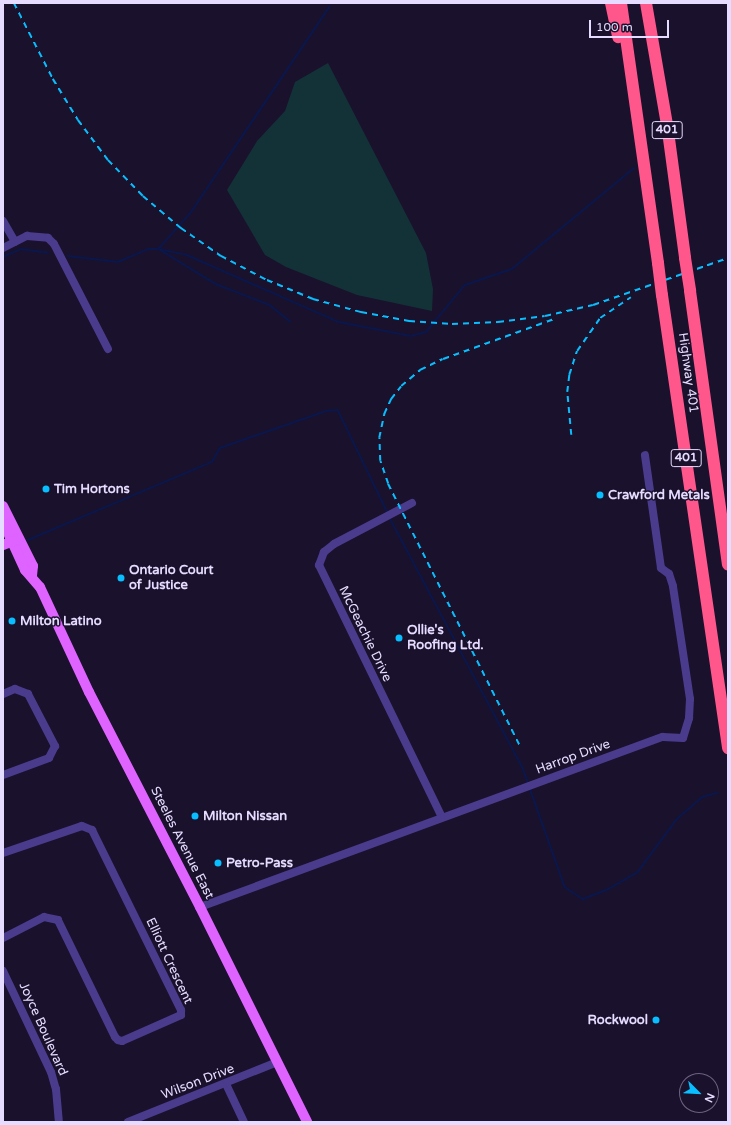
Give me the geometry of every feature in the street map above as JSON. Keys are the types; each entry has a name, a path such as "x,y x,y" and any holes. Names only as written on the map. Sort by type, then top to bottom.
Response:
{"highway":[{"path":"611,3 620,50 629,63"},
{"name":"Highway 401","path":"621,3 728,748"},
{"name":"Highway 401","path":"646,3 667,124 728,564"}],"main road":[{"name":"Steeles Avenue East","path":"3,506 12,536 25,570 32,576 89,692 200,907 307,1122"},
{"name":"Steeles Avenue East","path":"3,522 12,536"},
{"path":"3,545 12,536"}],"street":[{"path":"3,221 15,242"},
{"path":"3,248 34,235 51,241 108,349"},
{"name":"Harrop Drive","path":"200,907 663,737 683,738 689,718 690,699 673,586 669,574 662,568 645,455"},
{"name":"McGeachie Drive","path":"412,503 334,544 324,552 320,565 442,817"},
{"path":"3,694 15,689 28,694 55,746 49,758 3,776"},
{"name":"Elliott Crescent","path":"3,854 82,826 92,830 181,1010 181,1015 122,1041 118,1040 115,1037 58,920 44,917 3,938"},
{"name":"Joyce Boulevard","path":"3,971 51,1072 56,1088 59,1122"},
{"name":"Wilson Drive","path":"128,1122 226,1084 277,1062"},
{"path":"226,1084 244,1122"}],"green space":[{"path":"328,63 426,253 433,289 432,311 357,295 286,267 265,255 227,190 257,141 285,111 295,82"}],"waterway":[{"path":"330,7 191,213 159,249 187,255 339,322 411,336 426,332 465,285 512,269 634,168"},
{"path":"3,257 21,249 48,253"},
{"path":"68,256 118,262 148,249 159,249 216,284 270,305 290,321"},
{"path":"28,540 212,462 220,448 326,411 338,410 388,513"},
{"path":"390,518 522,766 528,782"},
{"path":"530,788 565,887 583,899 607,890 637,873 677,819 702,797 717,793"}],"railway":[{"path":"14,3 53,79 78,120 108,160 143,196 181,228 221,256 267,280 313,299 361,312 409,321 452,324 498,322 545,316 593,305 728,258"},
{"path":"571,435 567,392 569,375 577,351 600,318 631,297"},
{"path":"519,745 388,484 380,461 379,438 384,414 391,399 401,386 420,370 443,359 554,319"}],"place":[{"name":"Tim Hortons","path":"46,489"},
{"name":"Crawford Metals","path":"600,495"},
{"name":"Ontario Court of Justice","path":"121,578"},
{"name":"Milton Latino","path":"12,621"},
{"name":"Ollie's Roofing Ltd.","path":"399,638"},
{"name":"Milton Nissan","path":"195,816"},
{"name":"Petro-Pass","path":"218,863"},
{"name":"Rockwool","path":"656,1020"}]}
